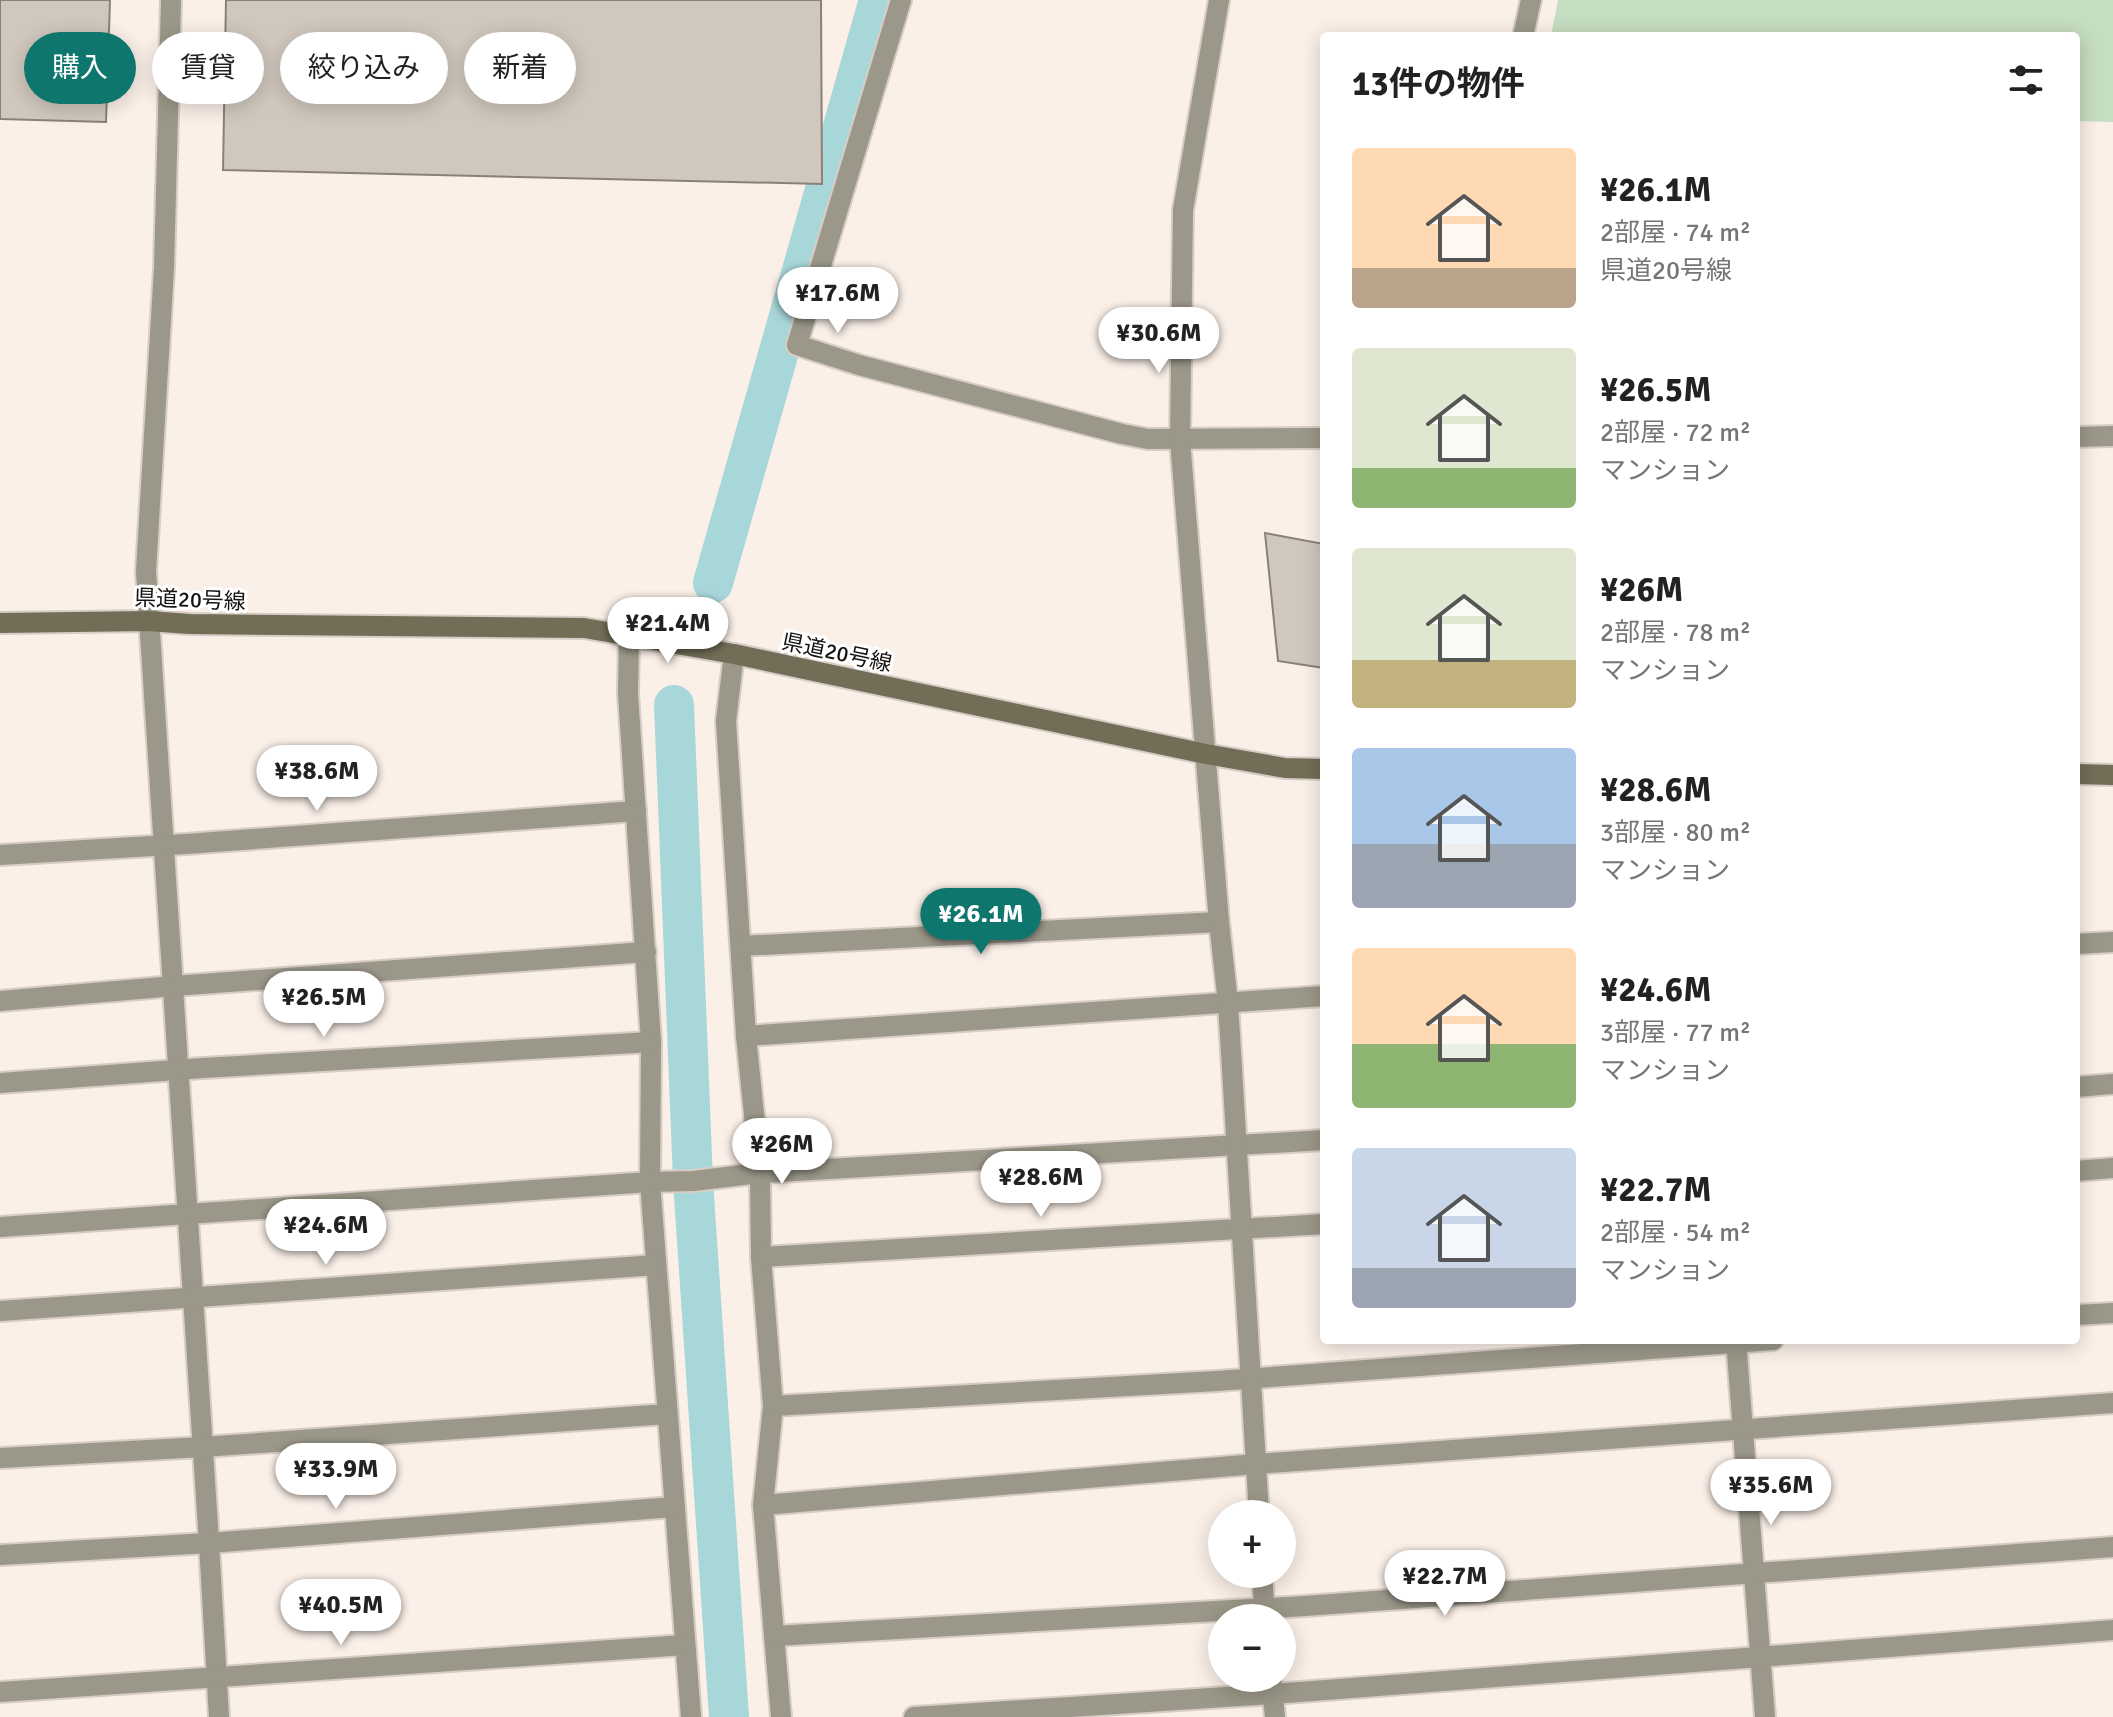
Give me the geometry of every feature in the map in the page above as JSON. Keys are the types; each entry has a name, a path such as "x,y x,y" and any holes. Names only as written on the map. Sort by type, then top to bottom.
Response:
{"main road":[{"name":"県道20号線","path":"0,623 148,621 584,628 734,654 1206,754 1285,768 1320,769"},
{"path":"2080,774 2113,775"}],"street":[{"path":"171,0 164,268 146,571 219,1717"},
{"path":"901,0 797,345 859,365 1148,439 1320,438"},
{"path":"1219,0 1183,210 1180,440 1228,1003 1258,1500"},
{"path":"1524,32 1531,0"},
{"path":"2080,437 2113,436"},
{"path":"629,636 628,694 651,1042 650,1182 691,1717"},
{"path":"734,654 726,721 746,1036 760,1173 761,1257 773,1406 763,1505 781,1717"},
{"path":"0,855 636,811"},
{"path":"741,946 1219,922"},
{"path":"2080,944 2113,942"},
{"path":"0,1001 646,952"},
{"path":"746,1036 1320,996"},
{"path":"0,1083 179,1069 651,1042"},
{"path":"2080,1087 2113,1084"},
{"path":"0,1227 693,1181 760,1173 1320,1140"},
{"path":"2080,1171 2113,1168"},
{"path":"761,1257 1320,1224"},
{"path":"0,1311 656,1265"},
{"path":"2080,1315 2113,1313"},
{"path":"773,1406 1251,1379 1710,1344"},
{"path":"1736,1344 1765,1717"},
{"path":"763,1505 1256,1464 2113,1403"},
{"path":"0,1458 667,1414"},
{"path":"0,1555 209,1543 674,1507"},
{"path":"1296,1611 2113,1547"},
{"path":"774,1636 1208,1616"},
{"path":"1296,1685 1759,1658 2113,1630"},
{"path":"0,1692 685,1645"},
{"path":"914,1717 1208,1692"},
{"path":"1273,1692 1275,1717"}],"green space":[{"path":"1558,0 2113,0 2113,122 2080,121 2080,32 1552,32"}],"building":[{"path":"0,0 110,0 109,32 24,32 24,104 107,104 106,122 0,119"},
{"path":"226,0 821,0 822,184 223,170 224,104 264,104 264,32 225,32"},
{"path":"1265,533 1320,543 1320,667 1278,661"}],"waterway":[{"path":"713,583 879,0"},
{"path":"674,705 693,1181 729,1717"}]}
